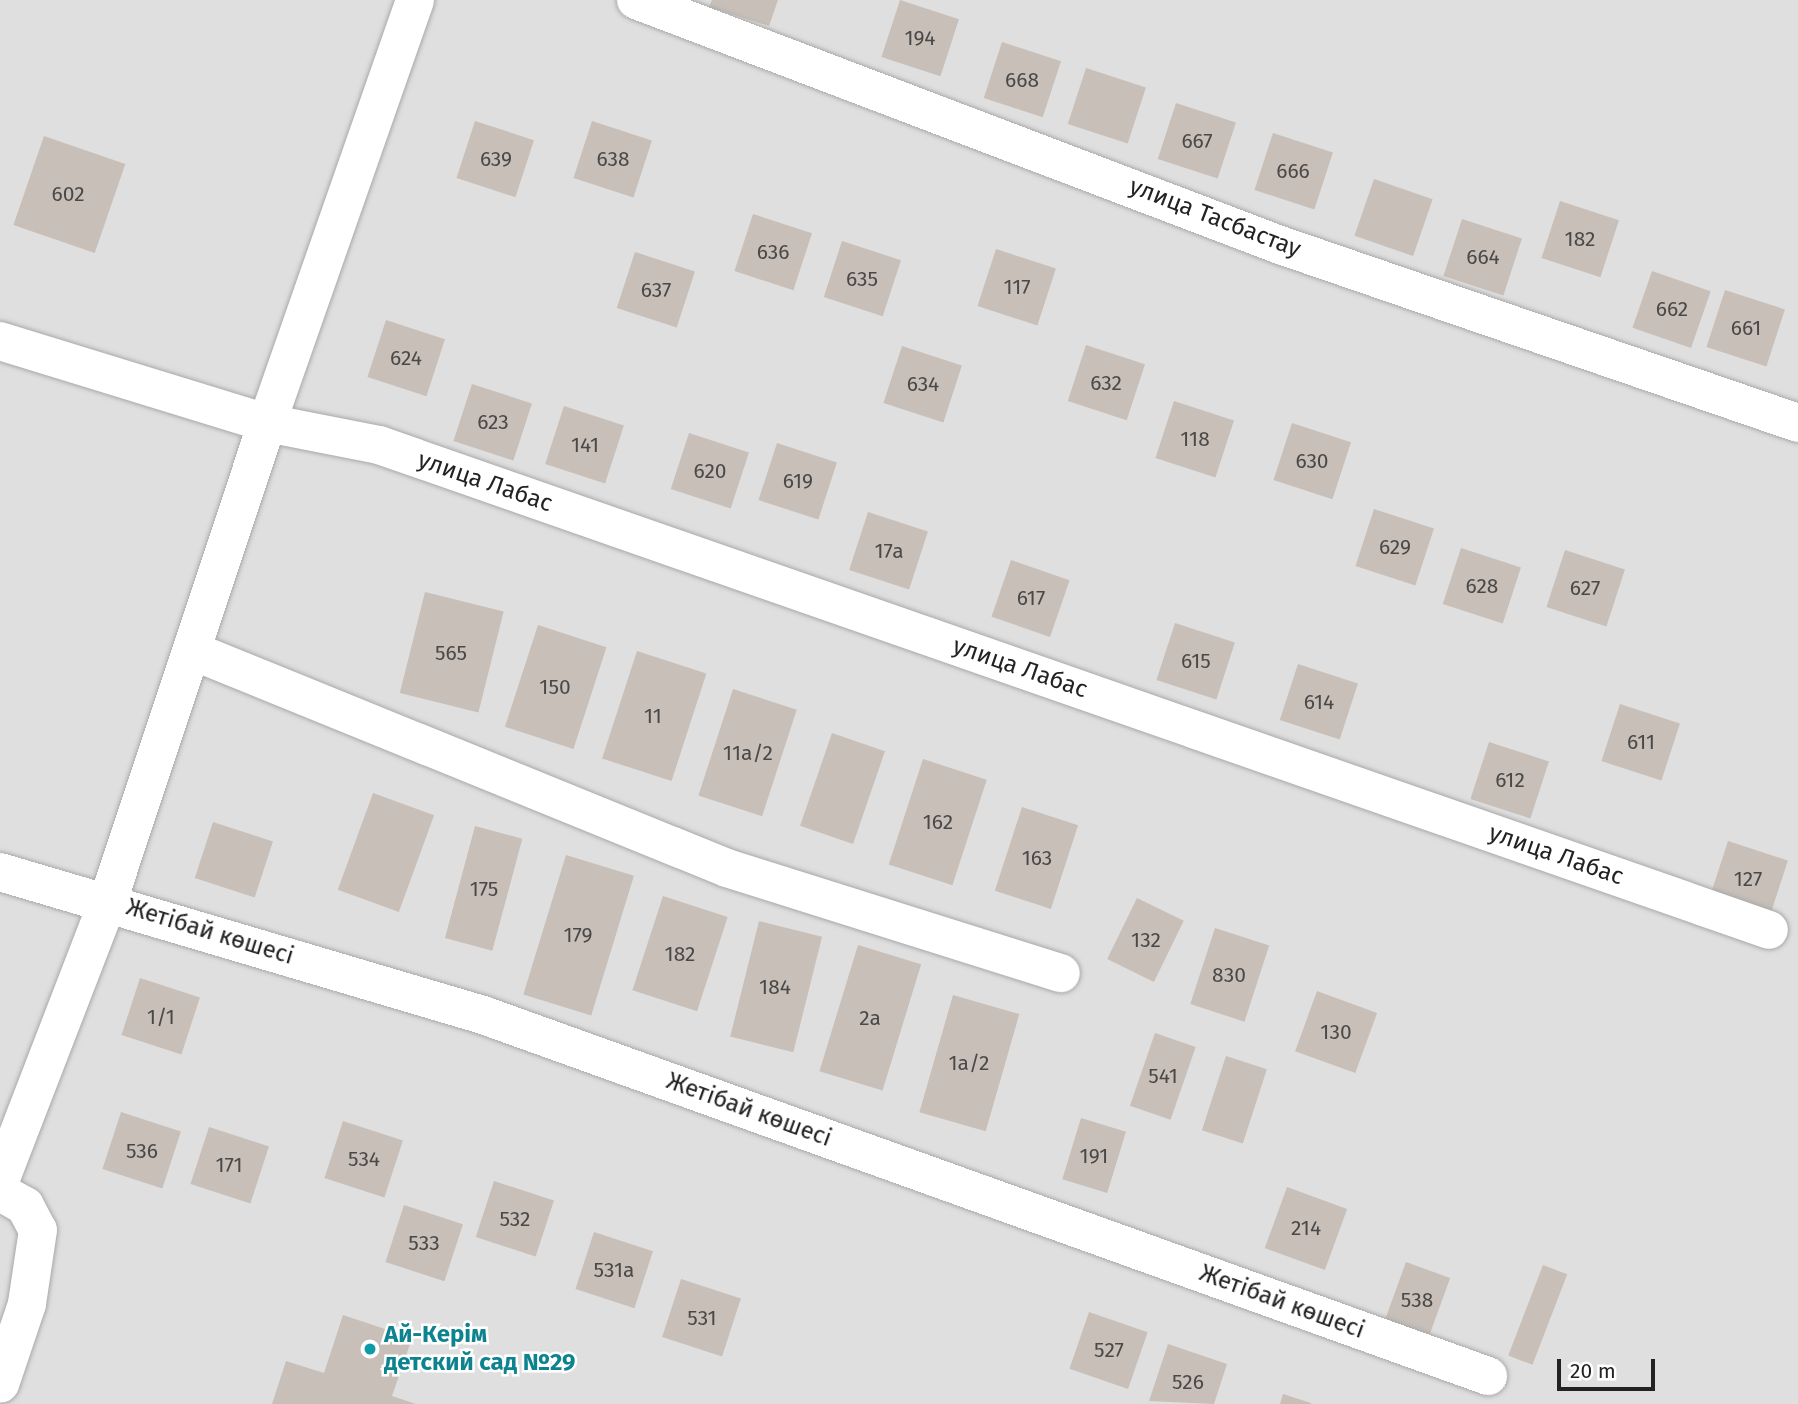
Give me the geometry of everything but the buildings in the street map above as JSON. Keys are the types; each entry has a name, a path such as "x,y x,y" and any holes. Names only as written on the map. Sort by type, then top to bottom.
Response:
{"street":[{"path":"0,1181 108,901 267,423 415,0"},
{"name":"улица Тасбастау","path":"636,0 1280,245 1798,424"},
{"name":"улица Лабас","path":"0,341 267,423 379,445 1769,930"},
{"path":"193,651 727,868 1061,973"},
{"name":"Жетібай көшесі","path":"0,872 108,901 483,1014 1488,1376"},
{"path":"0,1192 25,1206 38,1230 27,1304 0,1384"}],"shaded area":[{"path":"0,0 1798,0 1798,1404 0,1404"}],"place":[{"name":"Ай-Керім детский сад №29","path":"370,1349"}]}
